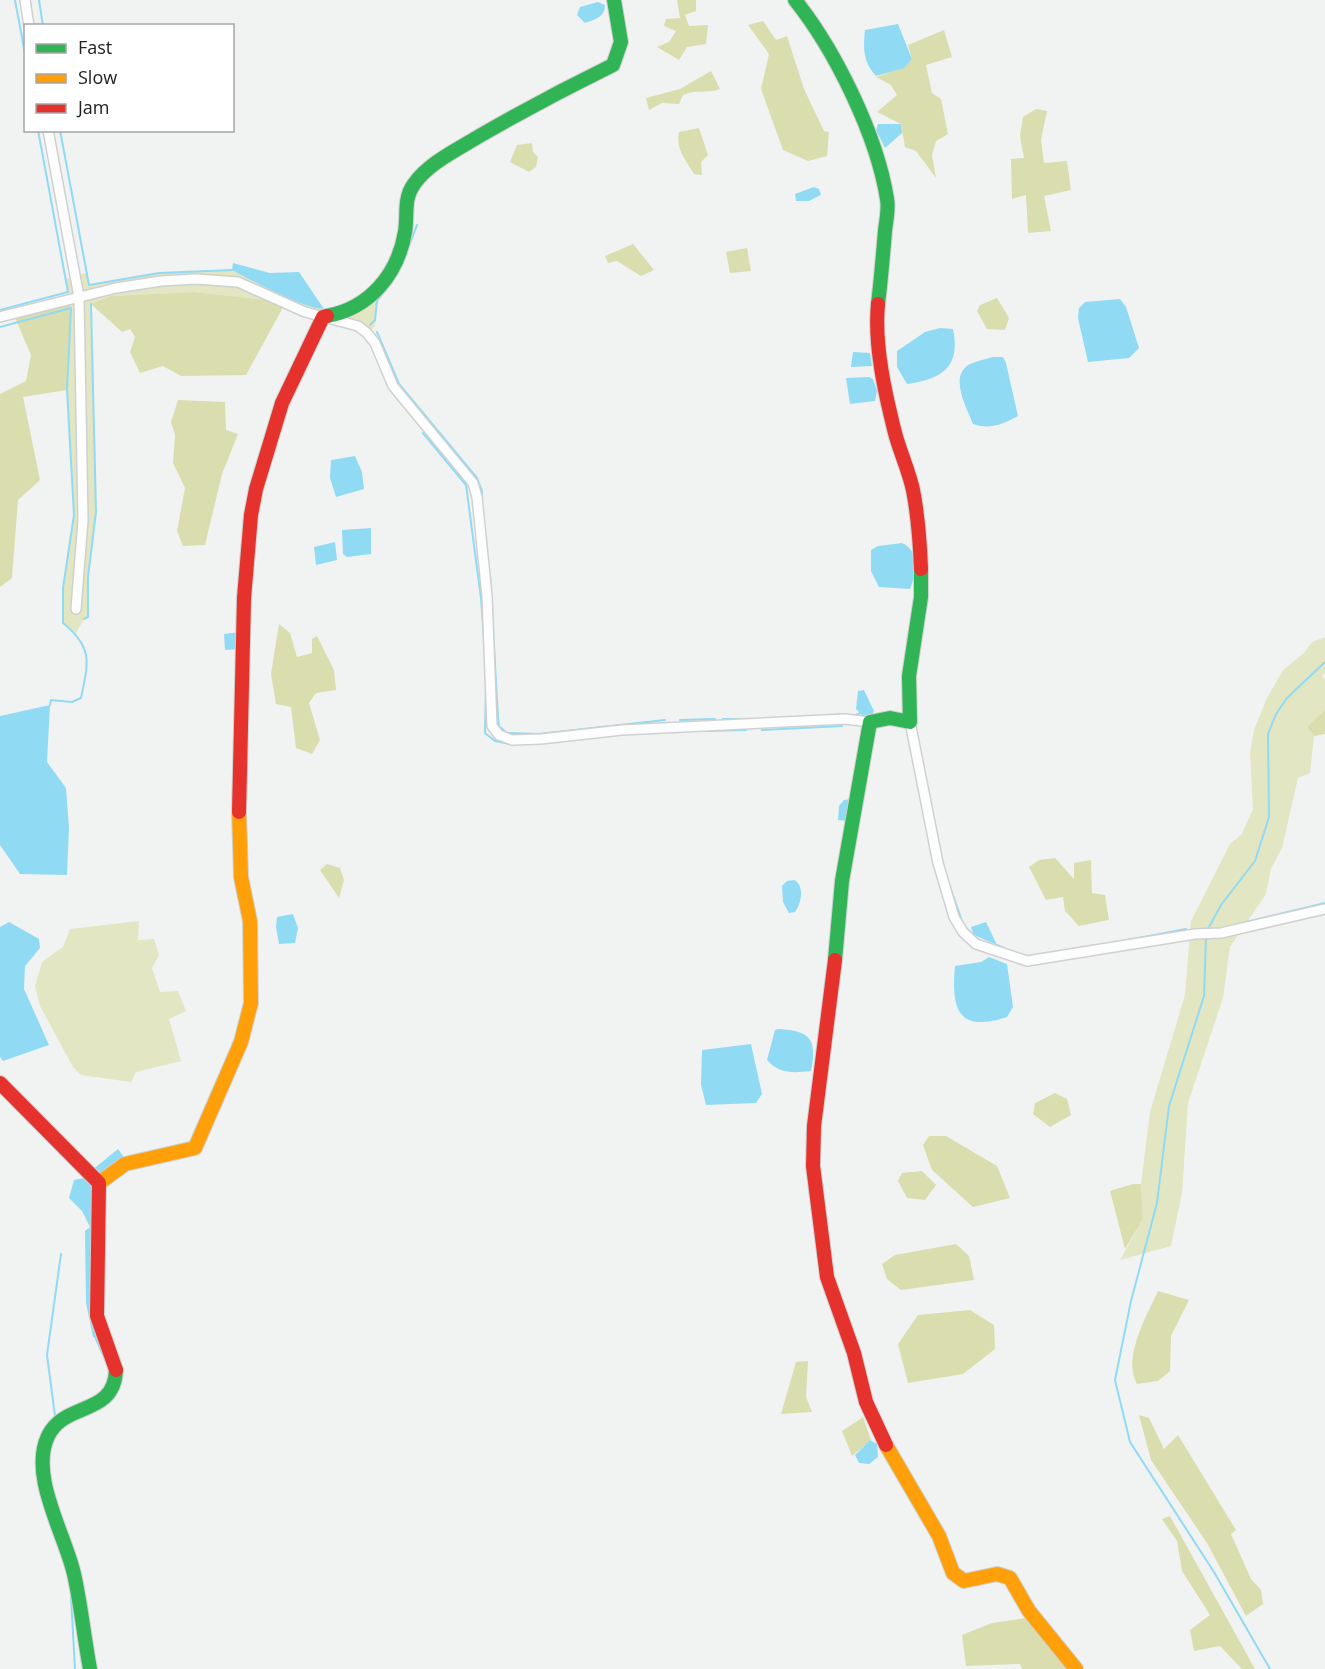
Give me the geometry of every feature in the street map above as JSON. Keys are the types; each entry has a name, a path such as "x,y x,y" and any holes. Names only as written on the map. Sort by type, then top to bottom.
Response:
{"street":[{"path":"25,0 29,24"},
{"path":"323,318 349,313 372,296 388,279 405,232 408,192 442,159 506,118 613,65 621,54 622,41 614,0"},
{"path":"795,0 807,13 831,53 867,133 888,201 878,328 882,374 895,433 913,489 921,547 921,597 909,676 910,722 938,863 954,917 963,932 976,944 1027,961 1195,934 1221,933 1325,909"},
{"path":"48,132 79,297 83,520 76,609"},
{"path":"0,317 79,297 161,281 196,279 238,282 323,318 358,326 367,333 375,343 393,387 473,483 477,497 487,596 492,726 499,735 512,740 670,727 845,719 870,722 890,718 910,722"},
{"path":"99,1183 125,1164 158,1159 195,1148 200,1144 212,1107 225,1083 237,1052 251,1003 250,921 241,877 238,826 244,598 251,515 256,489 282,403 323,318"},
{"path":"870,722 842,881 832,994 814,1126 813,1166 827,1277 854,1353 866,1402 878,1432 910,1490 923,1506 953,1573 964,1581 997,1574 1010,1578 1029,1611 1076,1669"},
{"path":"0,1083 99,1183 97,1316 116,1371 116,1380 112,1393 98,1404 63,1418 53,1425 46,1439 44,1459 54,1515 71,1560 90,1669"}],"green space":[{"path":"677,0 696,0 696,11 685,15 689,26 708,25 706,44 687,47 679,60 657,47 669,42 676,31 664,26 666,19 680,18"},
{"path":"763,21 776,40 787,36 804,89 824,131 829,132 827,156 808,161 783,150 761,89 769,54 748,25"},
{"path":"944,30 952,57 926,65 932,93 941,99 948,134 936,141 932,155 936,178 916,151 905,147 901,124 877,112 897,95 891,85 876,77 904,67 912,59 908,45"},
{"path":"711,71 720,89 688,93 683,95 679,104 662,103 649,110 646,98 680,89"},
{"path":"1036,109 1047,111 1041,140 1044,163 1067,161 1071,190 1044,196 1051,231 1028,233 1026,195 1012,199 1011,159 1024,158 1020,136 1023,117"},
{"path":"699,128 708,155 701,162 702,175 694,174 682,154 678,138 679,132"},
{"path":"532,143 533,152 538,157 536,167 529,172 510,162 517,145"},
{"path":"633,244 654,270 641,276 617,261 608,263 605,256"},
{"path":"747,248 751,271 730,273 726,252"},
{"path":"232,270 321,309 323,317 305,312 286,302 194,292 110,296 91,304 96,512 88,577 88,617 84,619 76,633 63,623 63,588 74,515 67,390 71,308 66,279 86,273 89,285 159,273"},
{"path":"194,292 286,302 246,375 181,376 163,366 140,373 130,352 135,337 130,329 122,332 91,304 110,296"},
{"path":"372,296 377,301 375,326 367,333 358,326 324,317 349,313"},
{"path":"997,298 1009,318 1005,330 987,329 977,311 980,305"},
{"path":"69,299 71,308 67,390 23,397 40,480 18,500 12,578 0,587 0,394 26,381 31,355 13,313"},
{"path":"178,400 225,402 226,430 238,434 222,474 205,545 183,546 177,531 185,488 173,463 175,435 171,422"},
{"path":"279,624 290,633 297,657 312,653 312,639 317,636 334,670 336,690 316,693 309,703 320,740 312,754 296,748 291,707 276,704 271,674"},
{"path":"1325,637 1325,673 1322,676 1325,680 1325,709 1307,727 1314,736 1310,773 1298,778 1282,848 1271,869 1266,894 1230,947 1223,998 1188,1103 1182,1193 1171,1246 1120,1260 1143,1219 1141,1184 1150,1112 1185,995 1191,921 1230,844 1242,834 1253,809 1250,753 1254,730 1267,698 1283,670 1304,653 1312,642"},
{"path":"1325,709 1325,734 1314,736 1307,727"},
{"path":"1055,858 1074,879 1074,863 1091,860 1092,893 1105,895 1109,920 1079,926 1065,911 1063,897 1046,900 1029,867 1039,860"},
{"path":"327,864 340,868 344,880 339,898 320,870"},
{"path":"139,921 138,940 154,939 159,955 152,968 160,992 178,991 186,1011 169,1019 181,1061 136,1072 131,1082 81,1075 73,1067 40,1006 35,986 42,962 63,947 70,929"},
{"path":"1055,1093 1067,1099 1071,1115 1050,1127 1033,1114 1035,1103"},
{"path":"929,1136 946,1136 997,1166 1010,1198 973,1207 932,1170 923,1145"},
{"path":"922,1171 936,1185 925,1200 907,1198 898,1181 902,1173"},
{"path":"1141,1184 1143,1219 1125,1249 1110,1191"},
{"path":"956,1244 969,1256 974,1280 901,1290 887,1279 882,1264 895,1255"},
{"path":"1158,1291 1189,1300 1171,1336 1170,1371 1158,1381 1137,1384 1133,1374 1134,1349"},
{"path":"970,1310 994,1325 995,1349 963,1374 908,1383 898,1344 918,1315"},
{"path":"808,1361 806,1397 812,1412 781,1414 796,1362"},
{"path":"1139,1415 1149,1418 1164,1449 1178,1435 1236,1530 1231,1534 1251,1579 1261,1590 1263,1604 1246,1616 1207,1543 1151,1460"},
{"path":"863,1417 871,1440 852,1456 842,1431"},
{"path":"1170,1516 1255,1669 1242,1669 1220,1646 1194,1651 1190,1630 1210,1615 1182,1571 1177,1541 1162,1519"},
{"path":"1027,1618 1070,1669 1022,1669 1020,1664 966,1666 962,1635 992,1623"}],"water":[{"path":"598,2 605,5 599,17 585,23 577,15 580,7"},
{"path":"898,24 912,59 904,68 876,76 865,55 865,30"},
{"path":"878,124 901,124 902,133 885,148 876,130"},
{"path":"814,187 819,189 821,195 809,201 796,201 795,194"},
{"path":"233,263 270,273 299,272 324,309 304,304 264,287 232,270"},
{"path":"1120,299 1126,307 1139,348 1129,358 1088,362 1078,318 1079,308 1085,302"},
{"path":"940,328 953,329 955,342 951,362 946,369 930,379 907,384 897,367 897,351 925,332"},
{"path":"853,352 870,353 872,366 851,367"},
{"path":"993,357 1003,357 1006,363 1018,416 996,425 979,426 973,424 967,410 961,394 960,378 967,366"},
{"path":"869,377 873,379 877,391 875,401 850,404 846,378"},
{"path":"355,456 362,472 364,489 336,497 330,478 331,460"},
{"path":"371,528 371,554 347,557 343,554 342,530"},
{"path":"335,542 337,560 316,565 314,547"},
{"path":"902,543 908,546 914,557 915,570 910,589 879,587 871,571 871,550 878,546"},
{"path":"240,632 241,649 225,650 224,634"},
{"path":"864,690 874,711 871,717 864,717 856,709 858,691"},
{"path":"50,705 47,762 66,788 69,828 67,875 20,874 0,845 0,716"},
{"path":"852,799 847,821 838,820 839,806 844,800"},
{"path":"795,880 801,891 800,900 795,912 789,913 783,902 782,886 787,881"},
{"path":"293,914 298,928 295,943 279,944 277,917"},
{"path":"9,922 39,939 40,948 25,966 24,989 49,1045 3,1061 0,1057 0,927"},
{"path":"986,922 997,945 974,935 971,927"},
{"path":"989,957 1007,964 1013,1007 1007,1017 978,1022 961,1014 957,1006 955,966 981,962"},
{"path":"775,1030 798,1032 810,1039 813,1052 811,1071 787,1072 776,1068 767,1060"},
{"path":"751,1044 762,1094 756,1103 706,1105 701,1085 702,1050"},
{"path":"118,1149 126,1160 100,1177 91,1171"},
{"path":"88,1177 96,1185 91,1228 98,1332 96,1339 93,1337 86,1303 85,1231 90,1227 82,1211 69,1198 74,1180"},
{"path":"870,1440 877,1444 878,1457 869,1464 859,1463 855,1455"}],"waterway":[{"path":"15,0 24,48"},
{"path":"39,0 43,24"},
{"path":"0,310 68,292 38,132"},
{"path":"60,132 89,285 159,273 232,270"},
{"path":"403,262 417,225"},
{"path":"370,325 375,320 377,301 395,278"},
{"path":"84,619 88,617 88,577 96,512 91,304"},
{"path":"0,327 71,308 67,390 74,515 63,588 63,623 80,640 87,666 81,698 72,702 51,700 50,705"},
{"path":"377,332 399,384 477,478 482,491 482,505"},
{"path":"423,433 466,485 481,598 485,653"},
{"path":"490,576 498,717 499,726 507,733 539,734 665,720"},
{"path":"1208,929 1221,905 1255,861 1269,817 1268,734 1276,714 1287,698 1325,662"},
{"path":"486,686 485,733 495,741 510,744"},
{"path":"856,715 860,713"},
{"path":"804,717 846,714"},
{"path":"680,720 715,719"},
{"path":"723,719 753,719"},
{"path":"762,730 842,726"},
{"path":"701,731 746,730"},
{"path":"948,881 962,921"},
{"path":"1238,924 1325,903"},
{"path":"966,928 974,935"},
{"path":"1123,941 1186,929"},
{"path":"1194,929 1203,929"},
{"path":"1206,938 1204,996 1169,1106 1157,1203 1131,1301 1115,1380 1130,1442 1214,1572 1270,1669"},
{"path":"997,945 1006,949"},
{"path":"55,1416 47,1355 61,1254"},
{"path":"96,1339 107,1364"},
{"path":"47,1511 58,1542"},
{"path":"71,1597 75,1669"}],"traffic: fast":[{"path":"327,316 342,312 369,297 389,275 396,262 405,232 408,195 414,184 427,170 493,128 613,65 621,42 614,0"},
{"path":"795,0 825,43 839,68 864,121 882,174 888,207 878,304"},
{"path":"835,960 842,881 870,722 890,718 910,722 909,676 921,597 921,569"},
{"path":"90,1669 79,1597 70,1558 46,1487 43,1452 48,1436 56,1425 107,1395 113,1385 116,1370"}],"traffic: slow":[{"path":"99,1183 125,1164 195,1148 241,1042 251,1003 250,921 241,877 239,812"},
{"path":"886,1445 939,1536 953,1573 964,1581 997,1574 1010,1578 1029,1611 1076,1669"}],"traffic: jam":[{"path":"878,304 881,369 895,433 913,490 921,569"},
{"path":"239,812 244,598 251,515 256,489 282,403 323,317 327,316"},
{"path":"835,960 814,1126 813,1166 827,1277 854,1353 866,1402 886,1445"},
{"path":"0,1083 99,1183 97,1316 116,1370"}]}
